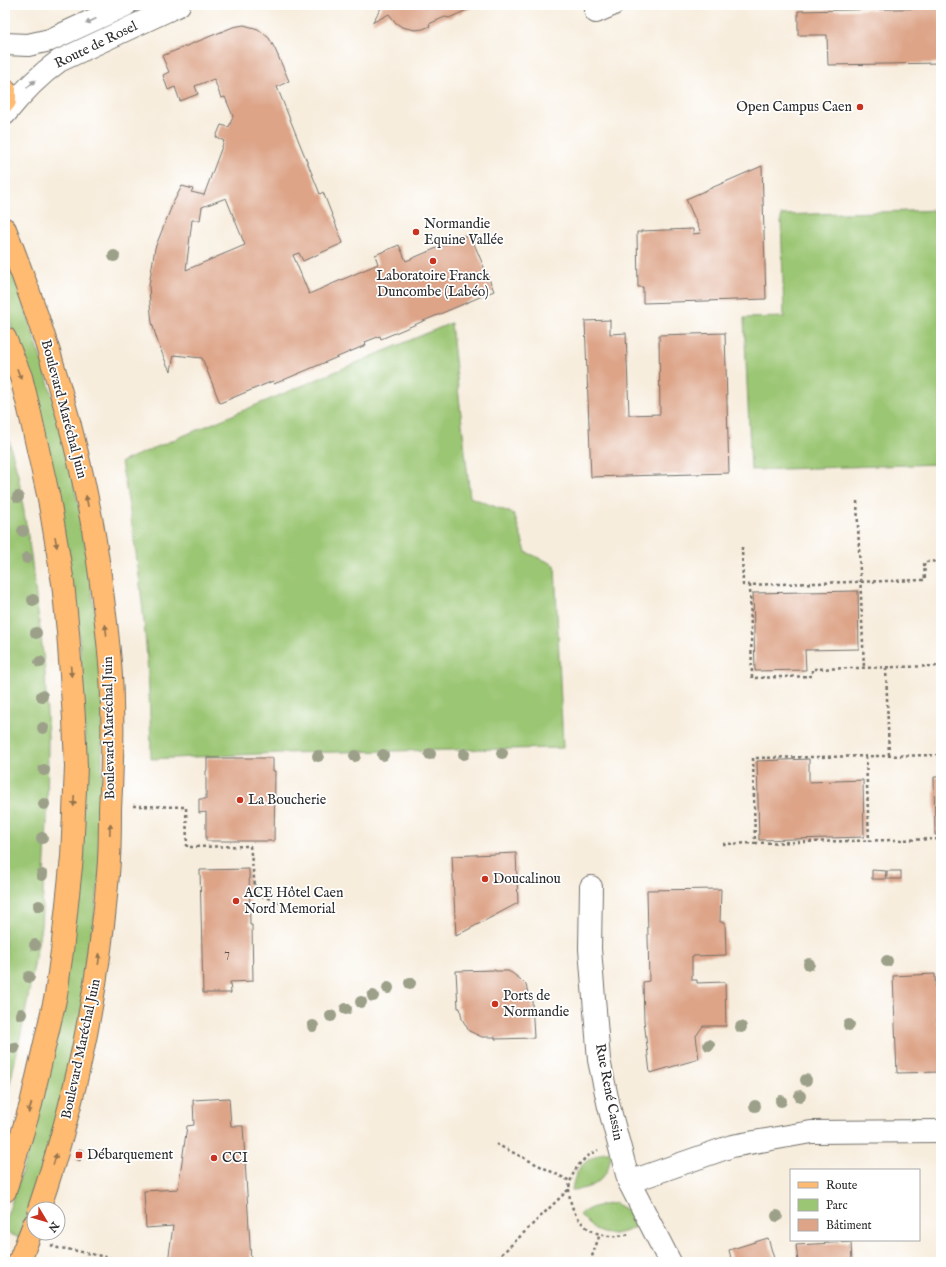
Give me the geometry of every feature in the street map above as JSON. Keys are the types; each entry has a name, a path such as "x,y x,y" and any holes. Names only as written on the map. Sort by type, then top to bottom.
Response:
{"main road":[{"path":"5,90 5,102"},
{"name":"Boulevard Maréchal Juin","path":"5,229 48,347 62,391 82,476 102,587 109,653 112,701 108,874 98,964 86,1037 69,1111 42,1201"},
{"path":"5,338 21,377 29,409 49,499 63,583 68,632 76,767 72,857 56,995 31,1104 5,1191"},
{"path":"19,1262 27,1241"}],"street":[{"name":"Route de Rosel","path":"5,44 28,46 50,40 126,5"},
{"name":"Route de Rosel","path":"5,114 24,90 59,61 179,5"},
{"name":"Rue René Cassin","path":"591,887 590,949 600,1060 609,1107 628,1182 670,1262"},
{"path":"628,1182 732,1146 811,1132 941,1131"}],"path":[{"path":"858,501 864,668"},
{"path":"742,547 743,585 924,580 924,562 941,561"},
{"path":"750,585 752,678 812,676 812,670 941,666"},
{"path":"886,668 889,756"},
{"path":"755,844 753,758 941,755"},
{"path":"866,756 869,841"},
{"path":"133,806 186,807 187,847 250,846 256,894 282,903"},
{"path":"723,844 941,839"},
{"path":"496,1144 570,1181"},
{"path":"492,1262 569,1189"},
{"path":"590,1262 600,1234"},
{"path":"51,1246 130,1262"}],"green space":[{"path":"941,210 941,464 751,470 744,318 784,317 781,215"},
{"path":"5,255 25,307 57,411 80,511 96,620 103,703 100,874 79,1028 44,1164 32,1201 26,1201 26,1220 20,1238 5,1232 5,1222 26,1159 85,748 84,704 78,623 20,351 5,307"},
{"path":"451,323 470,497 514,514 526,552 555,565 563,748 281,753 151,759 149,684 143,610 134,536 121,462"},
{"path":"5,426 18,475 31,555 45,671 48,738 47,824 41,927 23,1025 7,1096 5,1096"},
{"path":"604,1152 611,1152 610,1161 605,1175 595,1184 581,1189 572,1190 575,1176 582,1166 591,1158"},
{"path":"615,1203 631,1213 639,1224 620,1233 610,1234 600,1232 580,1215 592,1208"}],"building":[{"path":"383,5 478,5 449,18 445,17 429,24 430,26 423,29 415,30 402,27 396,23 389,14 372,23"},
{"path":"941,8 941,63 828,65 827,35 798,35 798,11"},
{"name":"Laboratoire Franck Duncombe (Labéo)","path":"244,25 258,29 269,38 275,49 289,81 277,87 320,194 323,192 343,243 303,261 299,253 293,255 309,294 378,264 375,255 399,245 406,261 470,234 494,291 381,339 380,336 365,342 366,345 274,384 273,381 220,403 202,358 174,355 171,371 167,365 152,323 149,285 155,248 173,203 182,186 193,189 191,192 204,195 224,141 216,137 221,125 229,127 233,116 225,97 221,98 214,79 195,86 198,94 180,101 175,87 168,90 163,75 169,72 162,56 233,27","holes":["226,198 245,245 186,270 192,220 200,220 202,207"]},
{"path":"762,166 766,299 643,303 643,287 638,287 637,232 693,229 693,234 701,233 686,199"},
{"path":"610,320 610,334 626,333 629,415 660,414 659,335 725,333 729,473 591,477 585,321"},
{"path":"858,591 859,649 805,650 806,670 755,671 753,593"},
{"name":"La Boucherie","path":"207,758 273,758 273,771 275,771 274,841 206,841 206,812 199,813 199,799 206,799"},
{"path":"809,759 809,782 863,780 864,837 759,840 757,761"},
{"path":"934,777 941,777 941,835 935,835"},
{"name":"Doucalinou","path":"516,853 518,903 456,936 452,856"},
{"path":"249,869 253,981 230,982 231,993 203,993 200,870"},
{"path":"872,870 886,871 885,879 872,879"},
{"path":"887,871 901,871 901,879 887,879"},
{"path":"721,889 720,922 725,922 726,955 692,956 692,980 697,980 697,983 725,982 726,1026 703,1026 696,1036 699,1059 650,1073 644,1020 643,982 649,981 647,890"},
{"name":"Ports de Normandie","path":"456,971 508,971 526,985 530,1001 532,1001 534,1038 495,1039 495,1037 482,1037 469,1031 462,1019 460,1008 458,1008"},
{"path":"935,974 937,1023 941,1023 941,1072 897,1073 893,976"},
{"name":"CCI","path":"229,1098 231,1126 243,1126 251,1262 168,1262 173,1226 146,1228 144,1191 178,1189 187,1126 194,1125 193,1100"},
{"path":"79,1149 83,1150 80,1161 76,1159"},
{"path":"768,1238 775,1262 732,1262 729,1250"},
{"path":"851,1242 852,1262 798,1262 796,1245"}],"place":[{"name":"Open Campus Caen","path":"860,107"},
{"name":"Normandie Equine Vallée","path":"416,232"},
{"name":"Laboratoire Franck Duncombe (Labéo)","path":"433,261"},
{"name":"La Boucherie","path":"240,800"},
{"name":"Doucalinou","path":"485,879"},
{"name":"ACE Hôtel Caen Nord Memorial","path":"236,901"},
{"name":"Ports de Normandie","path":"495,1004"},
{"name":"Débarquement","path":"79,1155"},
{"name":"CCI","path":"214,1158"}]}
